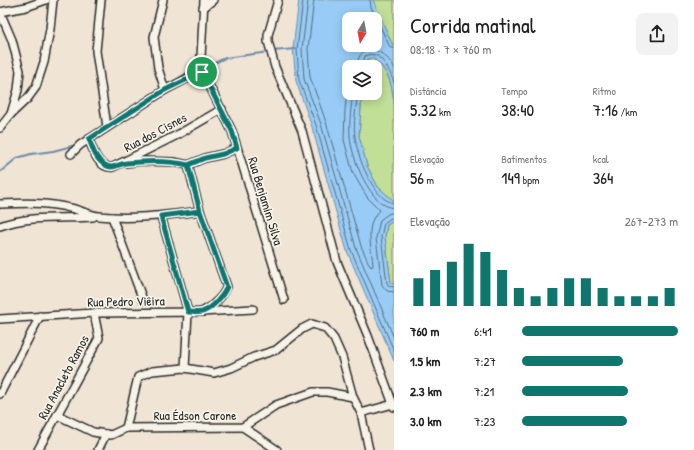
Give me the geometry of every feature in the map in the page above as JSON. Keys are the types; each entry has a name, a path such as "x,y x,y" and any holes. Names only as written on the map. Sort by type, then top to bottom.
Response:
{"street":[{"path":"11,114 18,90 20,71 12,40 0,12 26,7 46,0"},
{"path":"0,128 11,114 28,98 36,87 44,62 53,0"},
{"path":"101,0 96,51 107,127"},
{"path":"163,0 154,37 158,68 165,90"},
{"name":"Rua Benjamim Silva","path":"204,0 202,72 232,131 284,300"},
{"path":"204,8 213,0"},
{"path":"278,0 268,35 268,41 275,67 302,131 337,262 368,336 394,406 361,413"},
{"path":"71,154 80,145 165,90 202,72"},
{"name":"Rua dos Cisnes","path":"89,139 97,159 105,166 113,167 122,164 179,134 222,109"},
{"path":"122,164 141,162 174,162 188,165 237,148"},
{"path":"188,165 200,211 227,287 220,298 210,307 201,312"},
{"path":"0,204 26,203 53,205 70,208 97,216"},
{"path":"0,226 10,222 40,218 161,216 200,211"},
{"path":"161,216 188,312 185,368"},
{"path":"112,217 143,300"},
{"name":"Rua Pedro Viêira","path":"0,319 94,313 201,312 254,309"},
{"name":"Rua Anacleto Ramos","path":"38,450 99,338 94,313"},
{"path":"0,394 40,316"},
{"path":"126,428 138,377 152,371 185,368 214,373 231,368 254,357 276,350 302,328 312,324 325,328 334,339 342,357 353,397 361,413 369,450"},
{"name":"Rua Édson Carone","path":"106,434 111,435 126,428 243,427 276,405 313,392 327,392 353,397"},
{"path":"57,415 93,432 106,434 98,450"},
{"path":"243,427 277,450"}],"green space":[{"path":"373,0 394,0 394,48 382,22 382,12 377,12"},
{"path":"382,68 391,84 394,104 394,201 378,187 367,166 359,136 362,100 382,100"},
{"path":"394,221 394,284 391,283 385,237 387,225"}],"water":[{"path":"299,0 373,0 378,12 342,12 342,52 382,52 382,21 394,48 394,104 391,84 382,67 382,60 375,60 372,58 368,60 342,60 342,100 362,100 359,136 367,166 378,187 394,201 394,221 387,225 385,237 391,283 394,284 394,361 347,251 312,127 296,81 293,48"}],"waterway":[{"path":"273,51 295,49"},
{"path":"204,68 225,58 269,52"},
{"path":"167,86 191,70 200,69"},
{"path":"98,130 112,120"},
{"path":"0,172 17,158 76,145"}],"route":[{"path":"202,72 165,90 89,139 97,159 105,166 110,168 122,164 141,162 174,162 188,165 200,211 227,287 220,298 210,307 201,312 188,312 161,216 200,211 188,165 237,148 232,131 222,109 202,72"}]}
